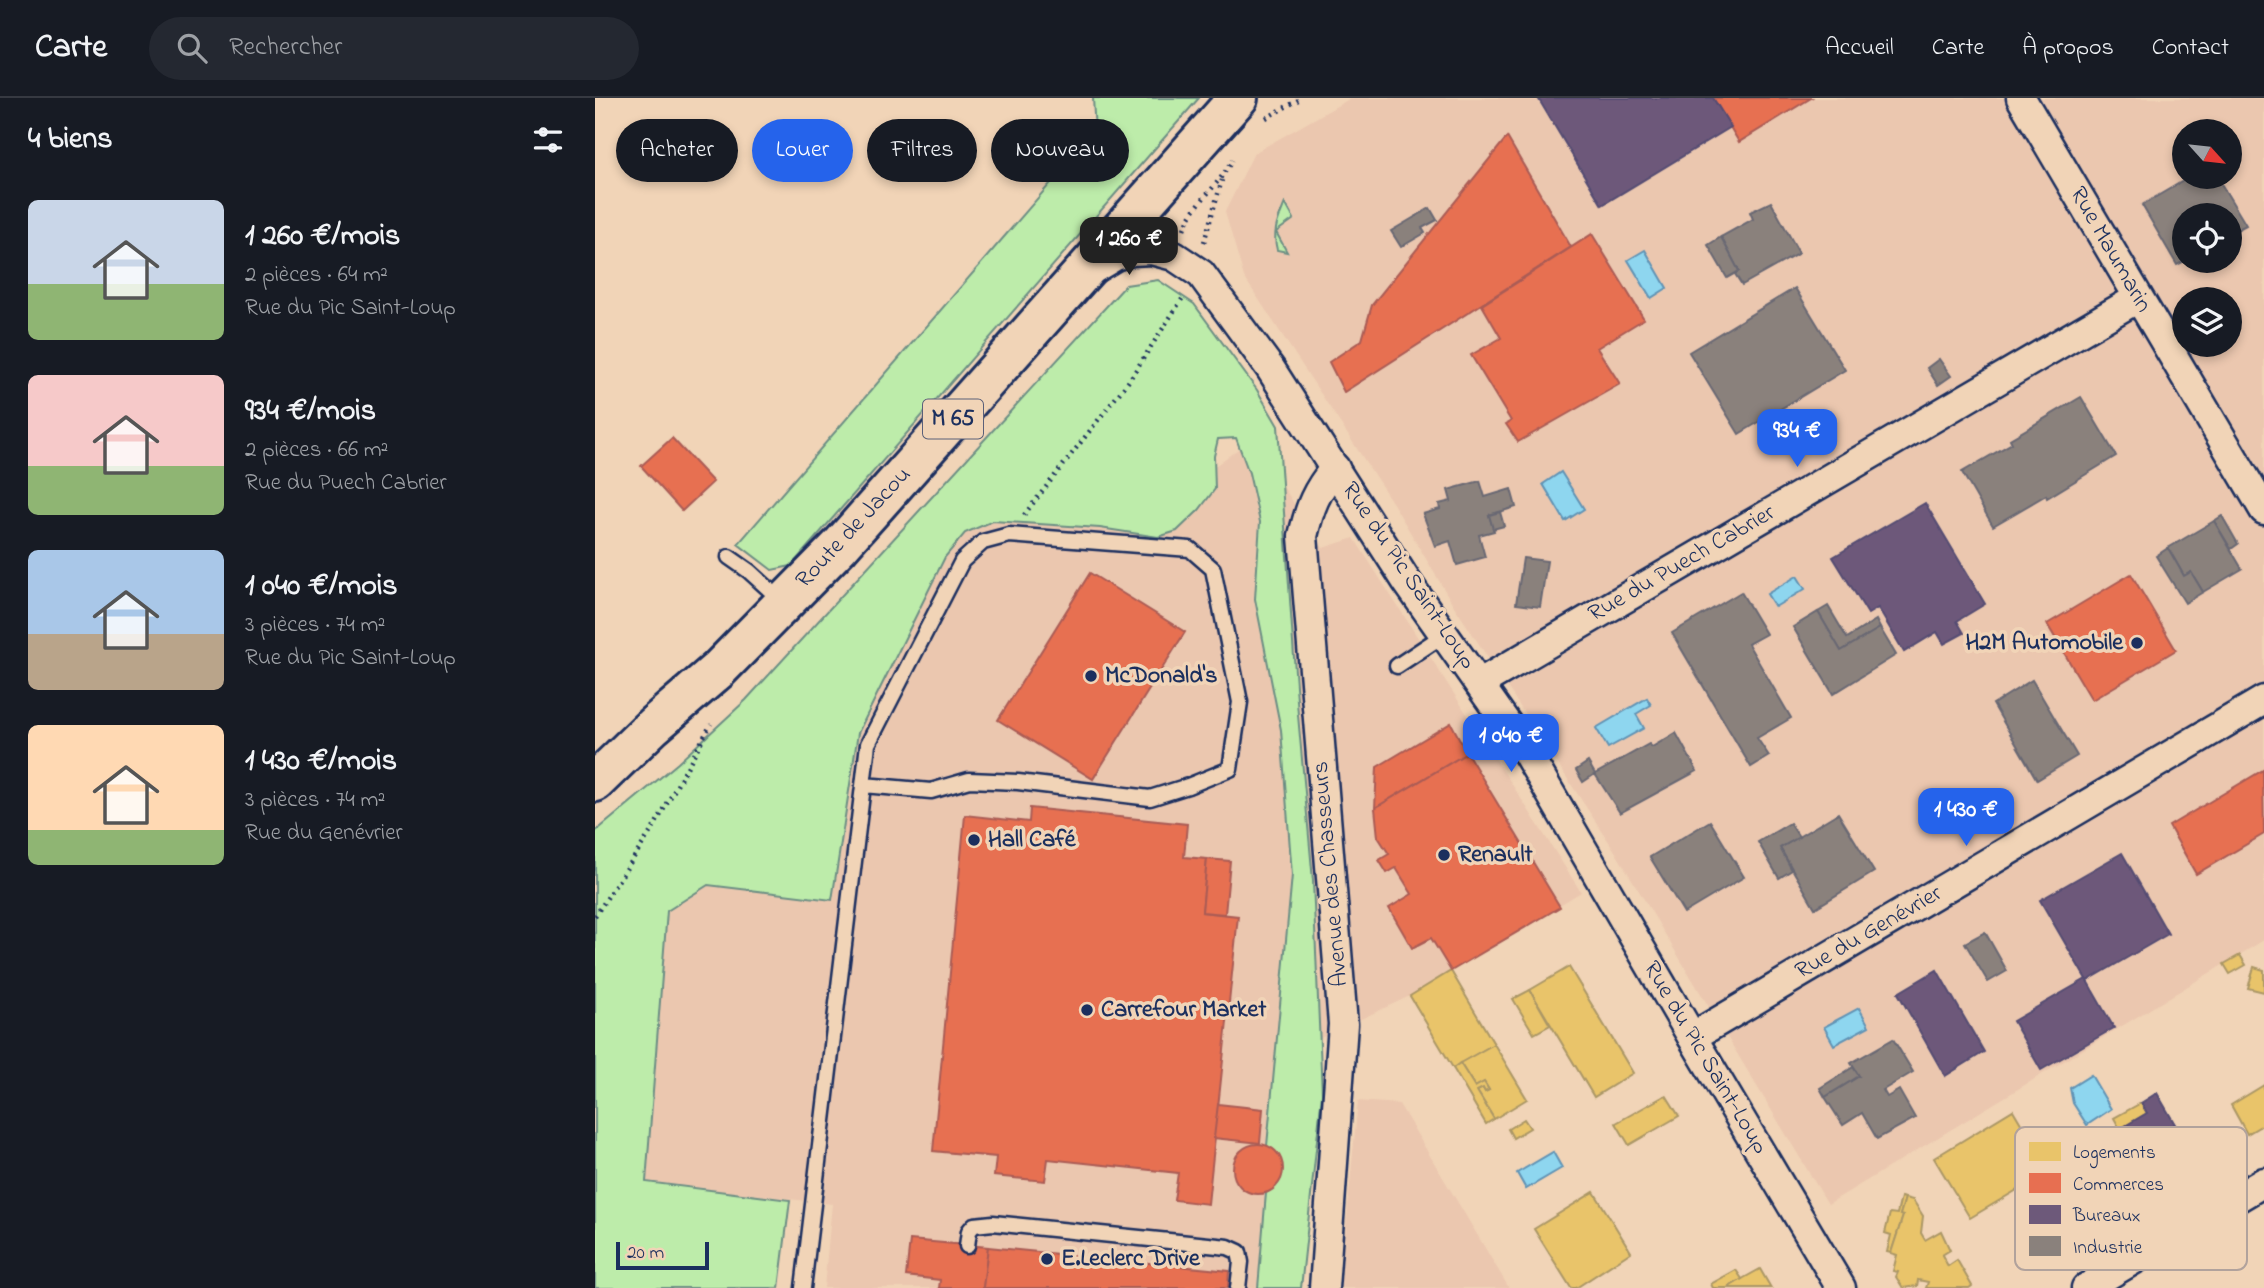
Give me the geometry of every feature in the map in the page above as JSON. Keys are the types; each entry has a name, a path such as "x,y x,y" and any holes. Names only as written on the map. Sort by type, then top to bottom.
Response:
{"main road":[{"name":"Route de Jacou","path":"595,782 653,726 718,670 839,546 1238,98"},
{"name":"Route de Jacou","path":"595,769 653,726"}],"street":[{"name":"Rue Maumarin","path":"2021,98 2264,510"},
{"path":"1082,276 1115,256 1132,251 1151,250 1184,263"},
{"name":"Rue du Pic Saint-Loup","path":"1184,263 1201,274 1270,368 1407,582 1524,748 1842,1288"},
{"name":"Rue du Puech Cabrier","path":"1480,683 2138,298"},
{"name":"Avenue des Chasseurs","path":"1324,1288 1343,1024 1303,536 1310,506 1321,485 1335,468"},
{"name":"Rue du Genévrier","path":"1692,1037 2264,700"},
{"path":"2247,1192 2264,1182"},
{"path":"2086,1288 2116,1270"}],"lane":[{"path":"803,1288 869,744 962,561 983,542 1009,535 1190,549 1213,569 1240,702 1230,769 1150,798 1018,782 969,780 931,791 864,786"},
{"path":"729,557 784,603"},
{"path":"1397,666 1445,634"},
{"path":"967,1246 969,1231 974,1226 993,1223 1229,1247 1239,1252 1241,1262 1238,1288"}],"path":[{"path":"1009,535 1128,382 1186,292 1184,263 1223,178"}],"shaded area":[{"path":"1351,98 2264,98 2264,940 1828,1204 1613,848 1454,606 1394,505 1244,277 1225,212 1254,153"},
{"path":"1252,439 1323,548 1354,538 1581,892 1410,996 1314,1041 1263,1288 824,1288 832,1204 646,1182 667,911 708,885 848,731 931,552 991,510 1145,517"},
{"path":"1358,1101 1399,1104 1509,1288 1340,1288"}],"green space":[{"path":"1093,98 1199,98 1129,178 1129,119 1094,119"},
{"path":"1052,182 1126,182 791,566 772,570 738,544"},
{"path":"1285,203 1294,219 1276,232 1287,252 1277,250 1275,237 1278,221"},
{"path":"1158,280 1194,304 1257,390 1278,426 1298,715 1313,881 1322,1094 1301,1288 1258,1288 1266,1193 1278,1183 1282,1170 1278,1156 1267,1146 1292,875 1281,730 1255,599 1260,522 1249,473 1236,438 1218,439 1214,456 1215,489 1199,510 1177,531 1158,537 1100,528 993,521 965,533 945,557 858,733 832,900 708,885 667,911 646,1182 790,1200 779,1288 595,1288 595,832 678,763 746,700 1126,285"}],"water":[{"path":"1645,250 1667,288 1651,298 1628,260"},
{"path":"1561,472 1584,509 1565,521 1543,484"},
{"path":"1797,576 1805,589 1775,607 1767,594"},
{"path":"1647,698 1651,705 1636,714 1644,728 1608,748 1596,728"},
{"path":"1859,1008 1869,1026 1834,1045 1824,1027"},
{"path":"2091,1075 2111,1109 2087,1125 2073,1103 2070,1088"},
{"path":"1553,1152 1562,1168 1526,1189 1517,1173"}],"building: Logements":[{"path":"2240,955 2246,965 2230,974 2224,964"},
{"path":"1569,967 1633,1073 1594,1097 1530,990"},
{"path":"2254,967 2264,970 2264,992 2248,988"},
{"path":"1451,971 1494,1044 1453,1068 1410,996"},
{"path":"1530,990 1550,1025 1534,1034 1513,999"},
{"path":"1494,1044 1527,1099 1494,1119 1477,1091 1483,1088 1485,1092 1489,1090 1484,1082 1475,1087 1460,1063"},
{"path":"1460,1063 1475,1087 1484,1082 1489,1090 1485,1092 1483,1088 1477,1091 1494,1119 1486,1124 1453,1068"},
{"path":"2264,1085 2264,1124 2247,1134 2247,1127 2243,1127 2231,1105"},
{"path":"1666,1095 1679,1116 1629,1145 1616,1123"},
{"path":"2141,1103 2147,1113 2123,1127 2119,1127 2114,1118"},
{"path":"2013,1110 2023,1127 2015,1127 2015,1191 1970,1218 1934,1158"},
{"path":"1524,1119 1530,1128 1513,1138 1508,1129"},
{"path":"1594,1192 1631,1252 1576,1288 1571,1288 1534,1229"},
{"path":"1901,1197 1905,1198 1900,1215 1903,1216 1891,1253 1887,1252 1891,1235 1885,1233 1890,1213 1897,1214"},
{"path":"1905,1198 1913,1200 1923,1216 1921,1233 1925,1240 1941,1231 1950,1250 1942,1255 1948,1266 1957,1260 1972,1286 1926,1288 1928,1282 1918,1280 1917,1286 1903,1288 1896,1277 1898,1272 1893,1271 1897,1255 1891,1253 1903,1216 1900,1215"},
{"path":"1760,1269 1771,1288 1727,1288 1742,1279"},
{"path":"1736,1270 1742,1279 1727,1288 1713,1288 1711,1284"}],"building: Commerces":[{"path":"1713,98 1811,98 1739,142"},
{"path":"1507,137 1571,247 1344,392 1329,362 1362,340 1372,305"},
{"path":"1592,234 1644,319 1597,348 1620,384 1518,442 1506,424 1511,421 1471,355 1501,338 1482,305"},
{"path":"672,438 713,482 682,511 641,466"},
{"name":"McDonald's","path":"1090,573 1185,632 1093,779 998,720"},
{"path":"2131,574 2176,650 2092,700 2047,624"},
{"path":"1451,723 1467,753 1375,808 1377,767"},
{"path":"1467,753 1560,907 1451,971 1431,938 1412,948 1389,908 1412,894 1396,868 1387,873 1379,860 1389,854 1378,837 1375,808"},
{"path":"2263,770 2264,834 2196,874 2169,826"},
{"name":"Carrefour Market","path":"1030,808 1187,824 1184,857 1207,859 1202,912 1238,916 1208,1204 1174,1200 1178,1173 1048,1159 1045,1181 994,1176 996,1157 933,1151 965,815 1029,822"},
{"path":"1207,859 1230,861 1225,914 1202,912"},
{"path":"1218,1104 1263,1109 1260,1143 1214,1138"},
{"path":"1258,1144 1275,1152 1283,1169 1275,1186 1258,1194 1241,1186 1233,1169 1241,1152"},
{"path":"910,1240 988,1247 983,1288 939,1288 940,1280 906,1276"},
{"name":"E.Leclerc Drive","path":"988,1247 1229,1271 1228,1288 983,1288"}],"building: Bureaux":[{"path":"1538,98 1713,98 1731,127 1602,205"},
{"path":"1925,503 1985,604 1957,621 1964,633 1944,644 1937,632 1904,652 1878,608 1868,614 1833,557"},
{"path":"2122,853 2168,934 2087,981 2040,900"},
{"path":"1937,970 1984,1052 1945,1076 1898,993"},
{"path":"2086,979 2114,1028 2041,1070 2013,1021"},
{"path":"2157,1093 2177,1127 2123,1127 2147,1113 2141,1103"}],"building: Industrie":[{"path":"2172,188 2224,189 2233,203 2172,203 2172,256 2142,205"},
{"path":"1771,202 1799,253 1742,285 1735,274 1739,271 1721,237 1753,219 1750,212"},
{"path":"1430,208 1437,220 1422,228 1425,233 1401,247 1391,231"},
{"path":"1721,237 1739,271 1727,278 1708,245"},
{"path":"1795,288 1845,370 1739,434 1689,352"},
{"path":"1939,359 1951,376 1938,385 1927,368"},
{"path":"2081,397 2116,456 2047,498 2046,495 1993,526 1962,472 2012,443 2010,439"},
{"path":"1480,481 1485,497 1511,489 1516,507 1489,515 1494,531 1479,535 1485,557 1457,565 1450,541 1435,546 1423,514 1440,509 1439,504 1451,501 1448,490"},
{"path":"1500,512 1504,526 1493,529 1489,515"},
{"path":"2222,516 2238,544 2231,549 2214,521"},
{"path":"2214,521 2242,569 2203,592 2191,572 2184,576 2168,548"},
{"path":"2168,548 2184,576 2191,572 2203,592 2185,603 2156,556"},
{"path":"1523,558 1547,561 1540,607 1516,604"},
{"path":"1741,592 1766,634 1748,644 1791,718 1757,738 1769,756 1751,767 1672,633"},
{"path":"1828,606 1847,638 1876,620 1880,628 1841,651 1818,612"},
{"path":"1818,612 1841,651 1880,628 1896,655 1833,694 1793,627"},
{"path":"2032,680 2077,756 2037,780 1993,704"},
{"path":"1676,733 1697,771 1620,813 1595,774 1649,744 1652,747"},
{"path":"1588,762 1595,774 1583,782 1576,770"},
{"path":"1838,813 1874,872 1815,908 1780,848"},
{"path":"1710,821 1744,877 1684,913 1650,857"},
{"path":"1790,823 1799,837 1780,848 1792,870 1779,878 1758,842"},
{"path":"1985,932 2007,971 1988,982 1965,943"},
{"path":"1893,1039 1913,1072 1883,1090 1887,1097 1899,1090 1915,1118 1877,1139 1862,1113 1843,1125 1825,1097 1859,1076 1851,1063"},
{"path":"1853,1067 1859,1076 1825,1097 1820,1088"}],"place":[{"name":"H2M Automobile","path":"2137,643"},
{"name":"McDonald's","path":"1091,676"},
{"name":"Hall Café","path":"974,840"},
{"name":"Renault","path":"1444,855"},
{"name":"Carrefour Market","path":"1087,1010"},
{"name":"E.Leclerc Drive","path":"1047,1259"}]}
